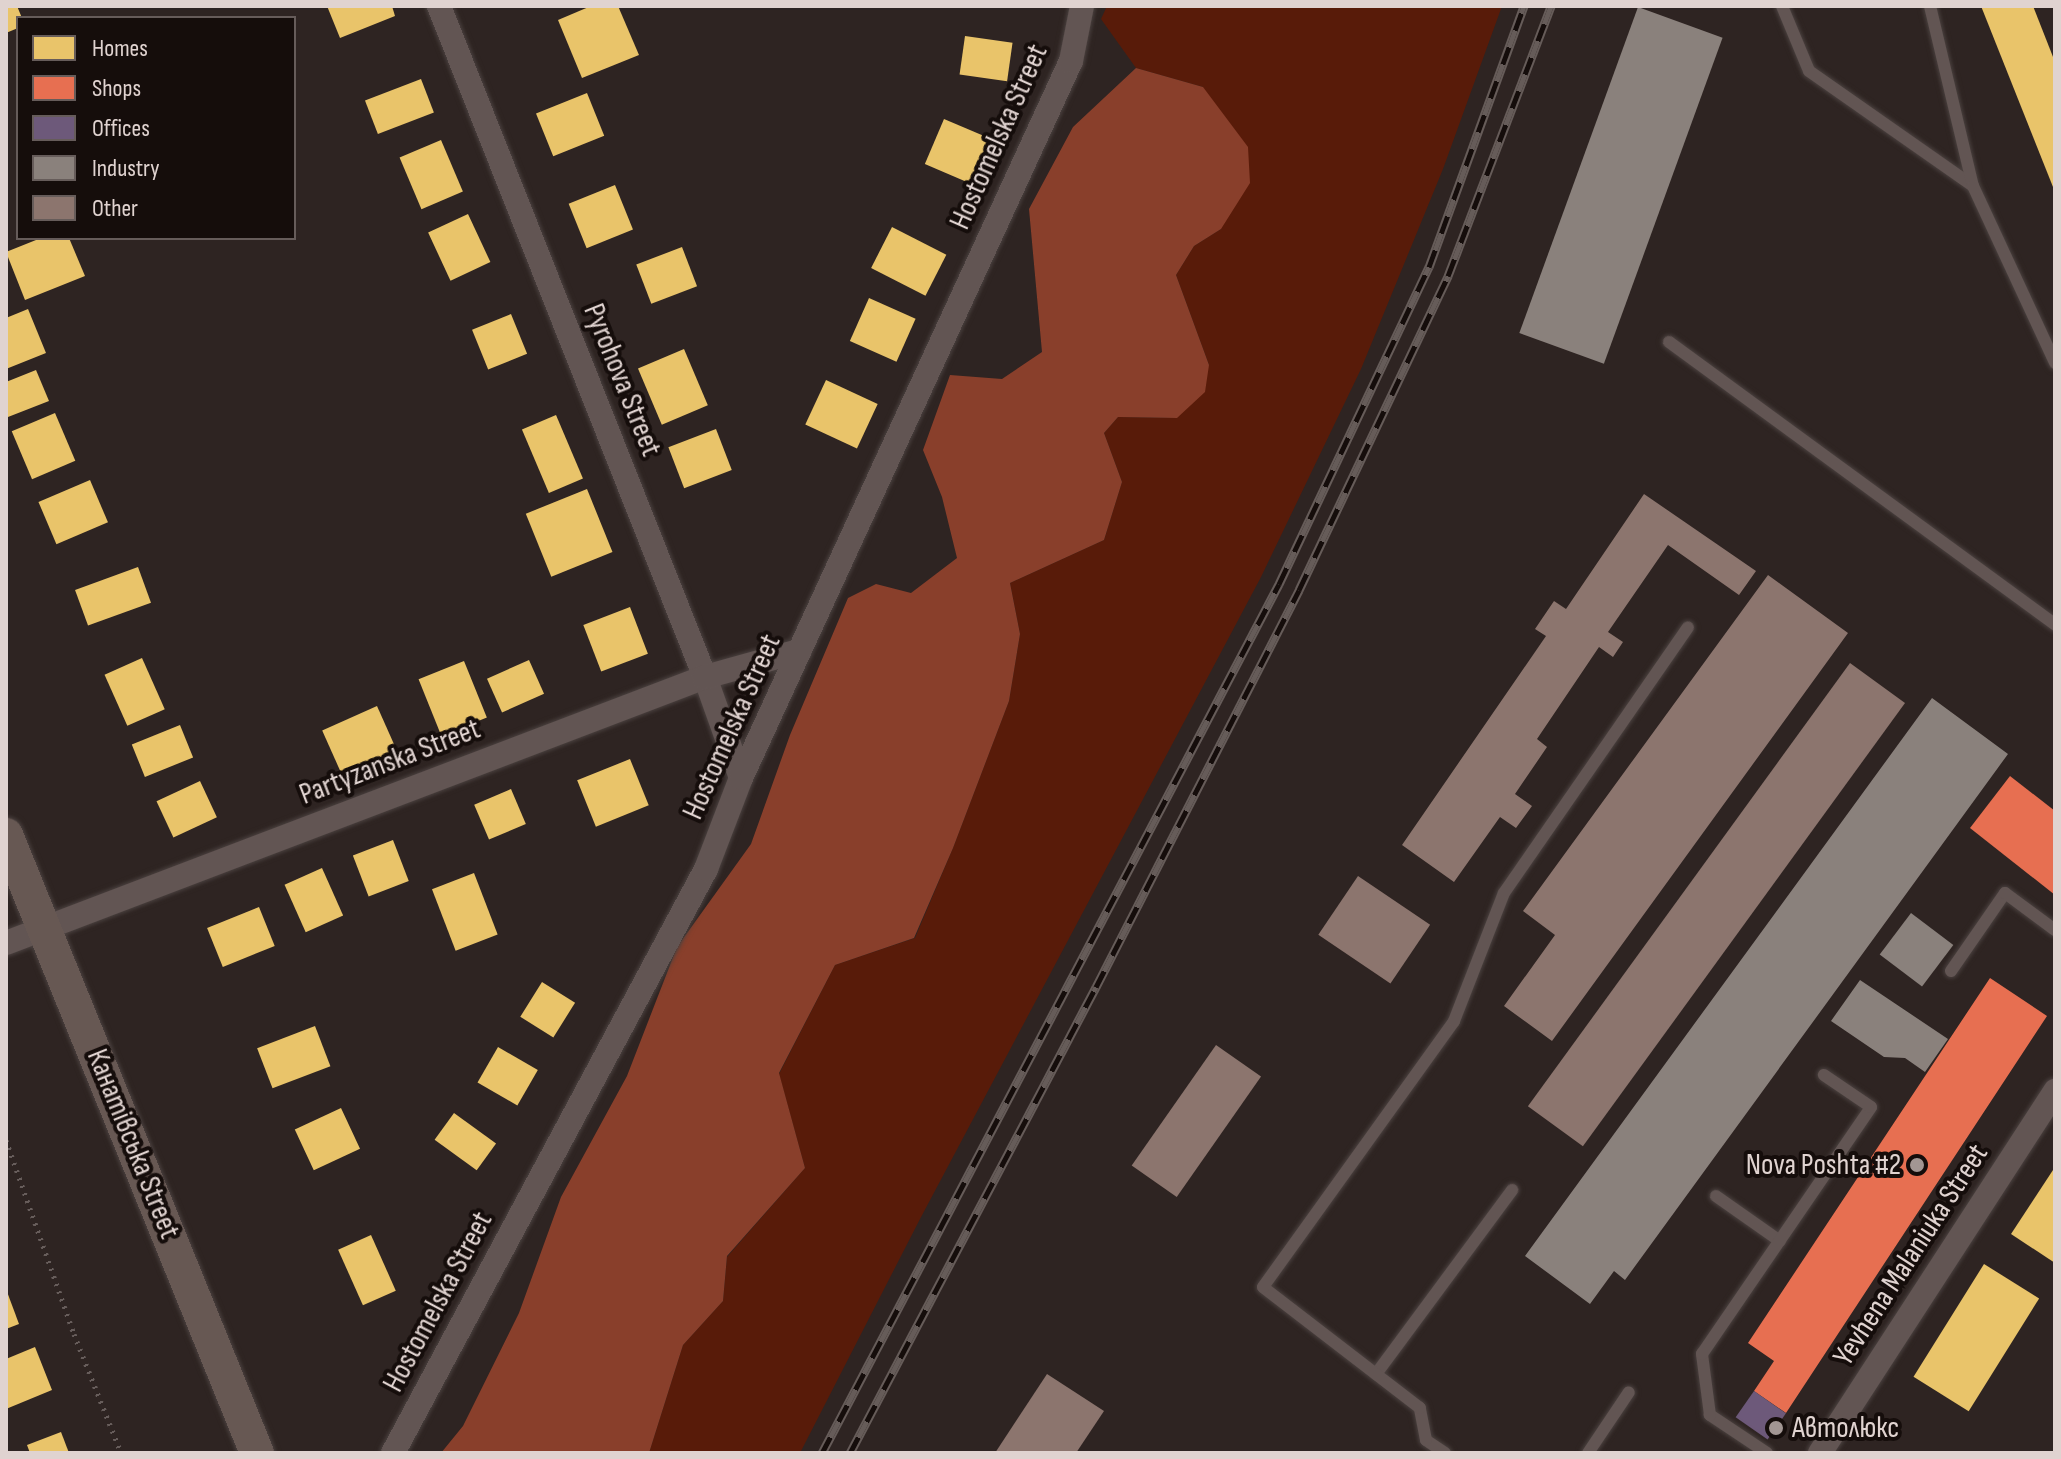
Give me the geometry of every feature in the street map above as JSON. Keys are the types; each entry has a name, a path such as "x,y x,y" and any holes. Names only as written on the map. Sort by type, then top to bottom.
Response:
{"street":[{"name":"Pyrohova Street","path":"439,6 705,677 741,778"},
{"name":"Hostomelska Street","path":"393,1453 706,869 741,778 1071,61 1082,6"},
{"name":"Partyzanska Street","path":"6,943 705,677 799,651"},
{"name":"Канатівська Street","path":"6,835 257,1453"},
{"name":"Yevhena Malaniuka Street","path":"1820,1453 2055,1091"}],"lane":[{"path":"1782,6 1809,71 1973,186"},
{"path":"1930,6 1973,186 2055,363"},
{"path":"1669,342 2055,625"},
{"path":"1445,1453 1426,1440 1420,1408 1263,1287 1454,1021 1504,893 1688,627"},
{"path":"1951,971 2005,893 2055,930"},
{"path":"1767,1453 1710,1415 1702,1354 1871,1107 1824,1075"},
{"path":"1376,1374 1512,1190"},
{"path":"1716,1196 1780,1241"},
{"path":"1588,1453 1629,1392"}],"path":[{"path":"6,1140 121,1453"}],"shaded area":[{"path":"1107,6 1502,6 1443,169 1361,369 1261,577 920,1219 800,1453 649,1453 683,1345 723,1301 727,1257 805,1168 779,1074 835,965 915,938 953,848 1009,701 1020,634 1010,583 1104,540 1122,482 1104,433 1118,417 1177,418 1209,365 1176,275 1194,246 1221,229 1203,87 1136,68 1101,19"},
{"path":"1136,68 1203,87 1248,147 1250,183 1221,229 1194,246 1176,275 1209,365 1205,392 1177,418 1118,417 1104,433 1122,482 1104,540 1010,583 1020,634 1009,701 953,848 914,938 835,965 779,1073 805,1168 727,1256 723,1301 683,1345 649,1453 441,1453 463,1426 519,1313 561,1197 627,1076 677,947 751,844 790,735 848,598 876,584 911,593 957,558 942,497 923,450 950,375 1002,379 1042,352 1029,209 1073,127"}],"building: Homes":[{"path":"6,6 17,6 21,16 16,16 16,29 6,33"},
{"path":"327,6 392,6 395,16 340,38"},
{"path":"591,6 618,6 639,55 582,78 558,20"},
{"path":"1981,6 2033,6 2055,62 2055,192"},
{"path":"965,36 1013,43 1007,81 960,75"},
{"path":"421,79 434,113 378,134 365,101"},
{"path":"587,93 604,136 553,156 536,114"},
{"path":"944,119 996,141 977,186 925,164"},
{"path":"441,140 463,192 421,209 400,158"},
{"path":"615,185 633,230 587,248 569,204"},
{"path":"468,214 490,262 451,281 428,233"},
{"path":"892,227 946,255 925,296 871,268"},
{"path":"36,240 70,240 85,276 25,300 6,252"},
{"path":"682,247 697,286 651,304 636,265"},
{"path":"869,298 916,319 896,362 850,341"},
{"path":"28,309 46,353 6,369 6,318"},
{"path":"511,314 527,354 488,370 472,330"},
{"path":"684,349 708,405 662,425 638,369"},
{"path":"36,370 49,401 8,417 6,382"},
{"path":"826,380 878,404 857,448 805,424"},
{"path":"55,413 75,461 32,479 12,431"},
{"path":"556,415 583,479 549,493 522,429"},
{"path":"716,429 732,470 684,488 668,447"},
{"path":"90,480 108,522 56,544 38,502"},
{"path":"587,489 612,552 551,577 526,514"},
{"path":"138,567 151,603 88,626 75,590"},
{"path":"630,607 648,654 601,672 583,625"},
{"path":"142,658 165,709 127,726 105,675"},
{"path":"529,660 544,694 502,713 487,679"},
{"path":"464,661 487,718 441,736 419,679"},
{"path":"377,706 398,754 343,778 322,730"},
{"path":"180,725 193,757 145,777 132,744"},
{"path":"630,759 649,805 596,827 577,780"},
{"path":"200,781 217,817 173,838 156,801"},
{"path":"511,789 526,824 489,840 474,805"},
{"path":"393,840 409,881 369,896 353,855"},
{"path":"322,868 343,916 306,932 285,885"},
{"path":"474,873 498,935 456,951 432,889"},
{"path":"259,907 275,946 223,967 207,928"},
{"path":"542,982 575,1003 553,1037 520,1017"},
{"path":"315,1026 330,1066 273,1088 257,1048"},
{"path":"498,1047 538,1070 517,1106 478,1083"},
{"path":"341,1108 360,1149 314,1170 295,1130"},
{"path":"454,1113 496,1144 477,1170 435,1140"},
{"path":"2055,1167 2055,1263 2011,1234"},
{"path":"371,1235 396,1291 363,1305 338,1250"},
{"path":"1984,1264 2039,1298 1969,1411 1914,1377"},
{"path":"6,1289 19,1324 6,1329"},
{"path":"35,1347 52,1390 6,1409 6,1359"},
{"path":"61,1432 69,1453 30,1453 27,1445"}],"building: Shops":[{"path":"2010,776 2055,811 2055,895 1970,828"},
{"path":"1990,978 2047,1016 1786,1413 1754,1391 1774,1361 1748,1343"}],"building: Offices":[{"path":"1754,1391 1786,1413 1768,1440 1736,1417"}],"building: Industry":[{"path":"1638,7 1723,38 1604,364 1519,333"},
{"path":"1932,698 2008,754 1625,1280 1614,1271 1590,1304 1525,1256"},
{"path":"1911,913 1953,945 1922,986 1880,955"},
{"path":"1860,980 1948,1039 1925,1072 1905,1058 1884,1057 1831,1021"}],"building: Other":[{"path":"1644,494 1756,571 1739,595 1668,545 1608,632 1623,642 1613,657 1599,647 1537,739 1547,747 1515,794 1532,806 1516,828 1500,817 1454,882 1402,845 1546,636 1535,629 1554,601 1566,609"},
{"path":"1768,575 1848,633 1552,1041 1504,1006 1555,935 1523,911"},
{"path":"1850,663 1905,703 1583,1146 1528,1106"},
{"path":"1358,876 1430,925 1390,984 1318,935"},
{"path":"1216,1045 1261,1077 1177,1197 1132,1165"},
{"path":"1047,1374 1104,1411 1076,1453 995,1453"}],"railway":[{"path":"822,1453 1279,584 1429,267 1524,6"},
{"path":"850,1453 1096,987 1299,590 1448,276 1551,6"}],"place":[{"name":"Nova Poshta #2","path":"1917,1165"},
{"name":"Автолюкс","path":"1776,1428"}]}
